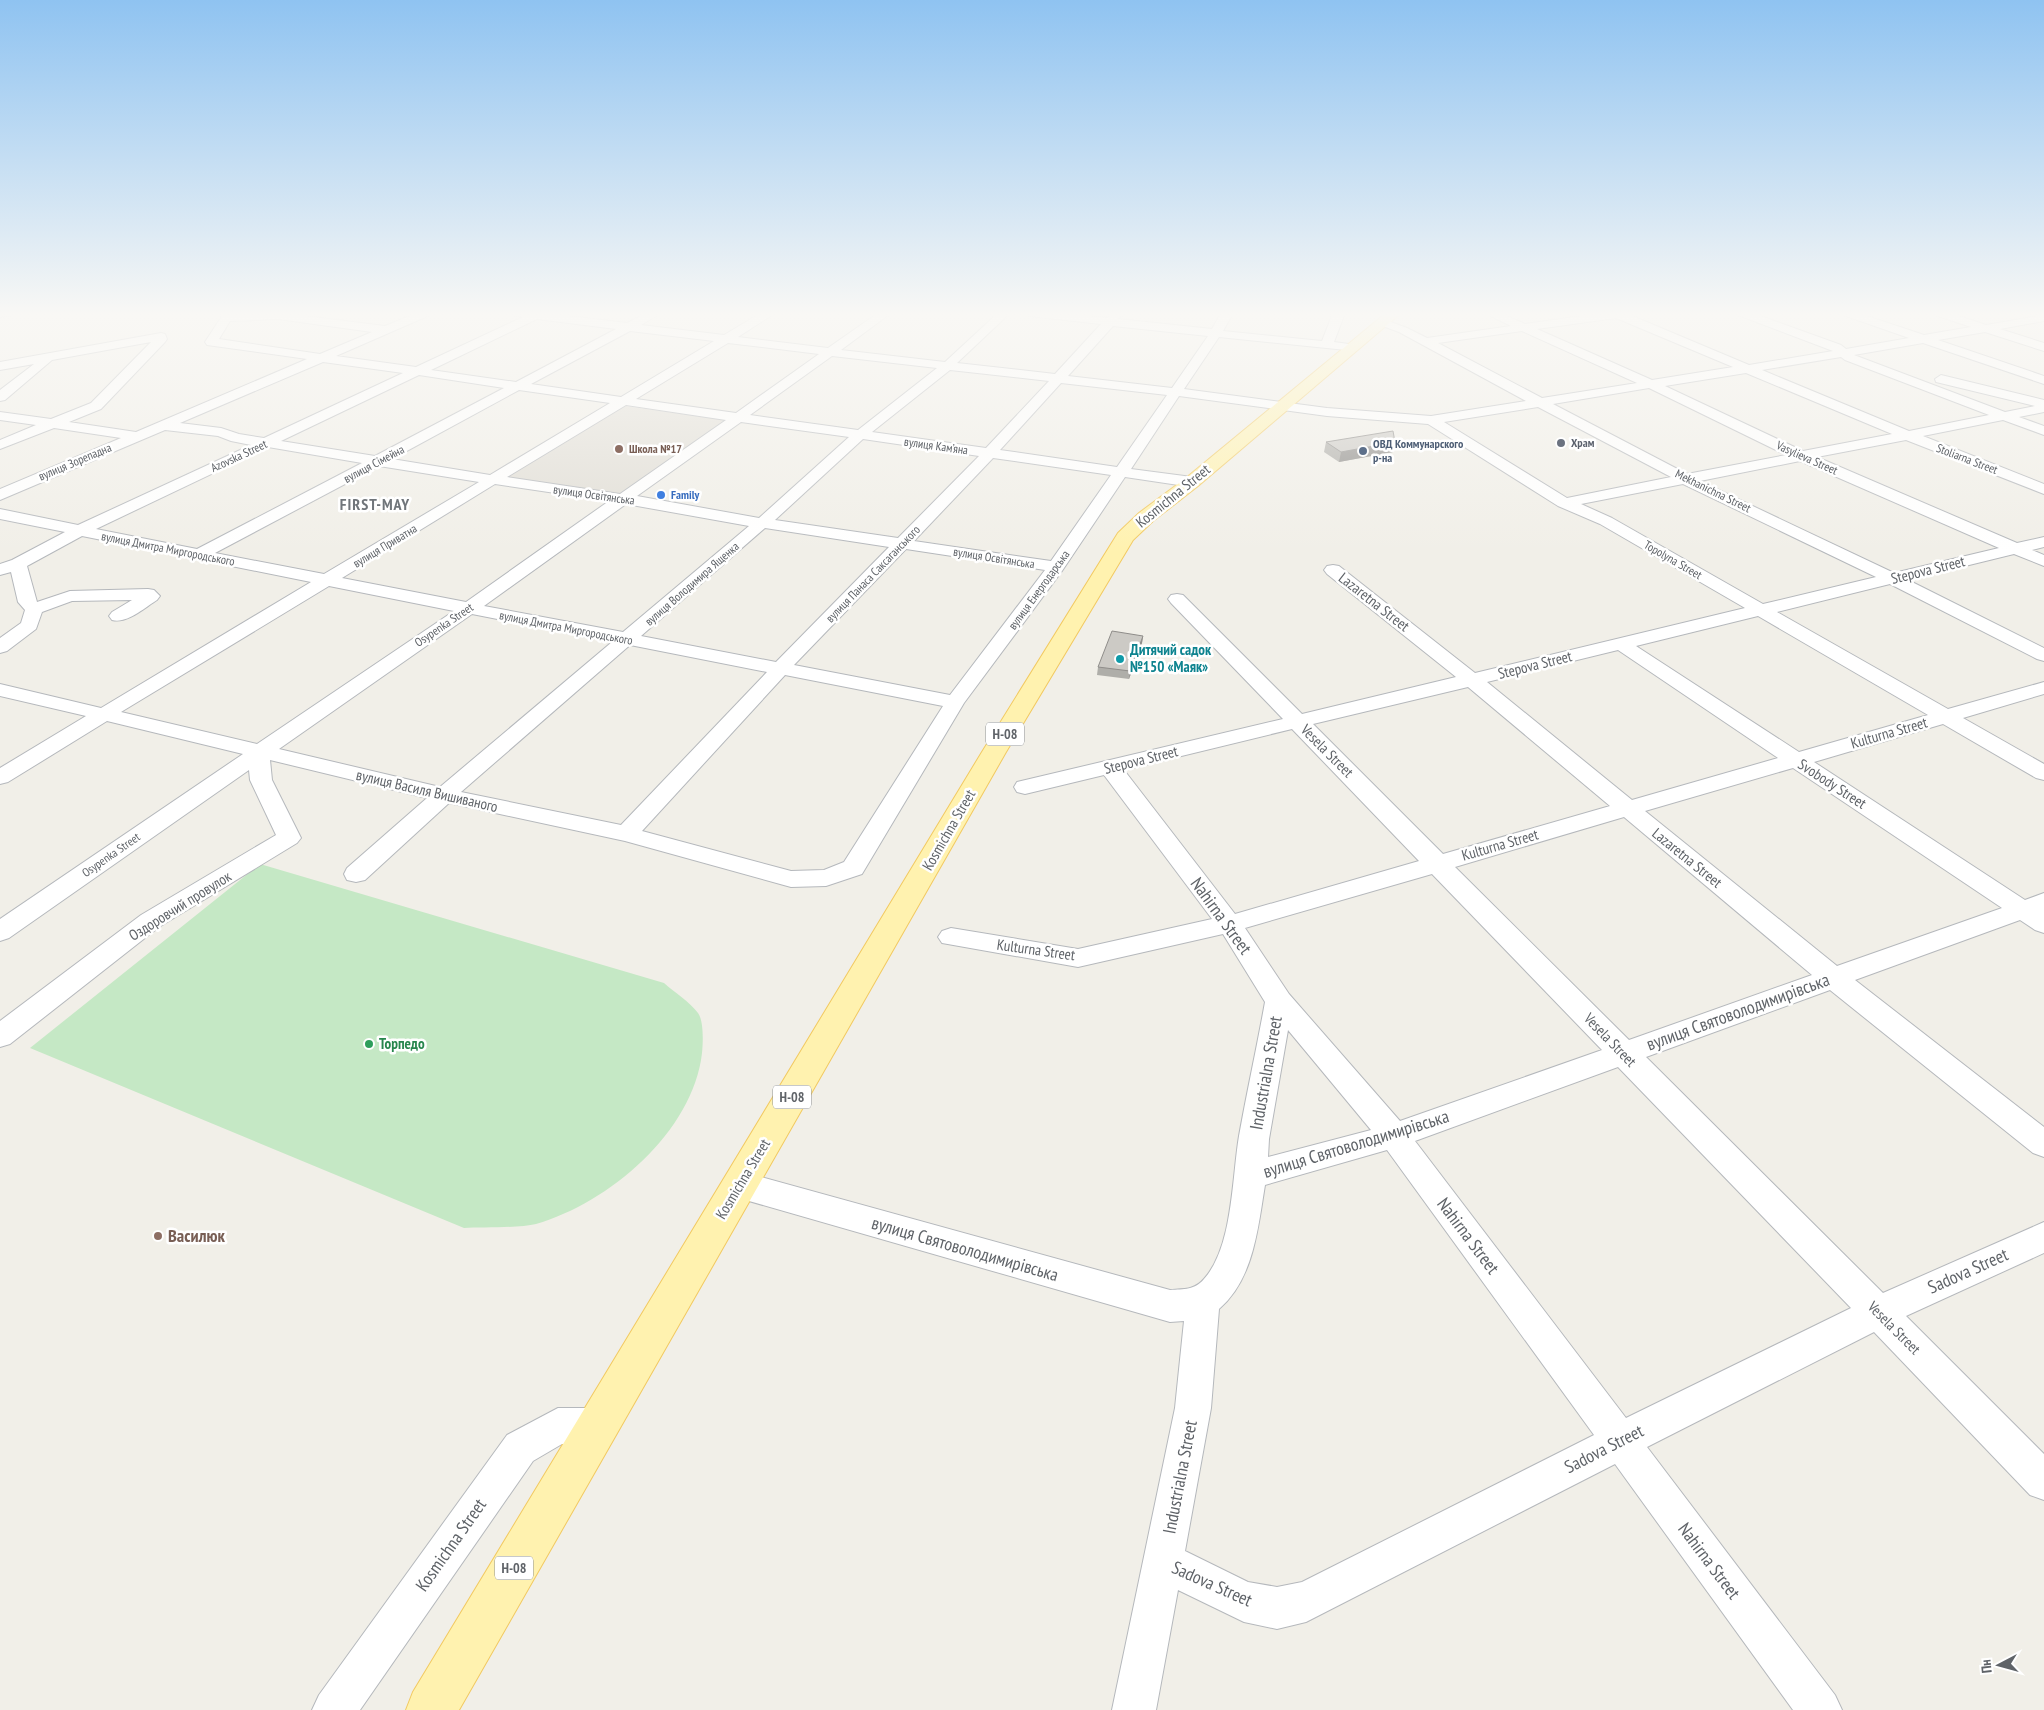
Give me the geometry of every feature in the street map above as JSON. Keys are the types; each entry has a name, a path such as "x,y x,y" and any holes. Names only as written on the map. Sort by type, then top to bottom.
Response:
{"main road":[{"name":"Kosmichna Street","path":"431,1710 994,752 1125,537 1146,517 1192,482 1299,393"}],"street":[{"path":"0,445 96,406 109,393"},
{"name":"вулиця Зорепадна","path":"0,495 240,393"},
{"name":"Azovska Street","path":"0,570 18,564 79,531 371,393"},
{"name":"вулиця Сімейна","path":"198,555 380,461 503,393"},
{"name":"вулиця Кам’яна","path":"561,393 1192,482"},
{"name":"вулиця Приватна","path":"0,777 639,393"},
{"name":"Osypenka Street","path":"0,932 468,609 625,499 771,393"},
{"name":"вулиця Володимира Ященка","path":"356,874 444,795 628,640 860,435 913,393"},
{"name":"вулиця Панаса Саксаганського","path":"626,834 781,668 990,453 1045,393"},
{"name":"вулиця Енергодарська","path":"853,868 956,702 1056,567 1175,393"},
{"name":"Topolyna Street","path":"1182,393 1344,413 1431,420 1564,503 1606,521 2044,773"},
{"name":"Mekhanichna Street","path":"1524,393 1685,479 1893,579 2044,655"},
{"path":"1431,420 1597,393"},
{"name":"Vasylieva Street","path":"1668,393 1801,456 2044,561"},
{"name":"Stoliarna Street","path":"1805,393 1907,436 2044,489"},
{"path":"1942,393 2044,431"},
{"path":"1998,393 2044,404"},
{"path":"1564,503 2044,408"},
{"path":"0,416 136,436"},
{"name":"вулиця Освітянська","path":"162,425 221,432 236,438 625,499 762,523 1056,567"},
{"name":"вулиця Дмитра Миргородського","path":"0,514 198,555 330,579 468,609 956,702"},
{"name":"Stepova Street","path":"1025,788 2044,542"},
{"path":"18,564 27,602 34,609"},
{"name":"Lazaretna Street","path":"1333,570 1472,680 1833,978 2044,1144"},
{"path":"34,609 70,596 148,594 150,596 118,616"},
{"name":"Vesela Street","path":"1177,599 2044,1481"},
{"path":"0,647 29,625 34,609"},
{"name":"Svobody Street","path":"1622,644 1795,760 2037,912"},
{"name":"Kulturna Street","path":"951,937 1078,958 1229,924 2044,688"},
{"name":"вулиця Василя Вишиваного","path":"0,690 444,795 626,834 791,879 826,878 853,868"},
{"name":"Оздоровчий провулок","path":"0,1036 150,921 289,838 262,780 259,752"},
{"name":"Nahirna Street","path":"1110,767 1229,924 1279,1001 1394,1136 1820,1710"},
{"name":"вулиця Святоволодимирівська","path":"739,1185 1170,1306 1203,1302 1225,1280 1237,1244 1250,1175 1394,1136 1833,978 2037,912"},
{"name":"Industrialna Street","path":"1250,1175 1254,1139 1279,1001"},
{"name":"Sadova Street","path":"1164,1562 1244,1602 1277,1608 1306,1602 1620,1441 1878,1312 2044,1237"},
{"name":"Industrialna Street","path":"1134,1710 1193,1408 1203,1302"},
{"name":"Kosmichna Street","path":"334,1710 520,1448 558,1426 597,1426"}],"shaded area":[{"name":"Школа №17","path":"624,406 725,420 623,494 506,478"}],"green space":[{"name":"Торпедо","path":"260,864 664,983 695,1009 700,1017 702,1027 702,1053 695,1082 683,1110 665,1136 643,1160 591,1200 564,1214 536,1224 511,1227 464,1228 30,1048"}],"building":[{"path":"1393,431 1395,442 1341,452 1326,442"},
{"name":"Дитячий садок №150 «Маяк»","path":"1112,631 1143,636 1130,671 1098,667"}],"place":[{"name":"Храм","path":"1561,443"},
{"name":"Школа №17","path":"619,449"},
{"name":"ОВД Коммунарского р-на","path":"1363,451"},
{"name":"Family","path":"661,495"},
{"name":"Дитячий садок №150 «Маяк»","path":"1120,659"},
{"name":"Торпедо","path":"369,1044"},
{"name":"Василюк","path":"158,1236"}],"district":[{"name":"FIRST-MAY","path":"375,504"}]}
